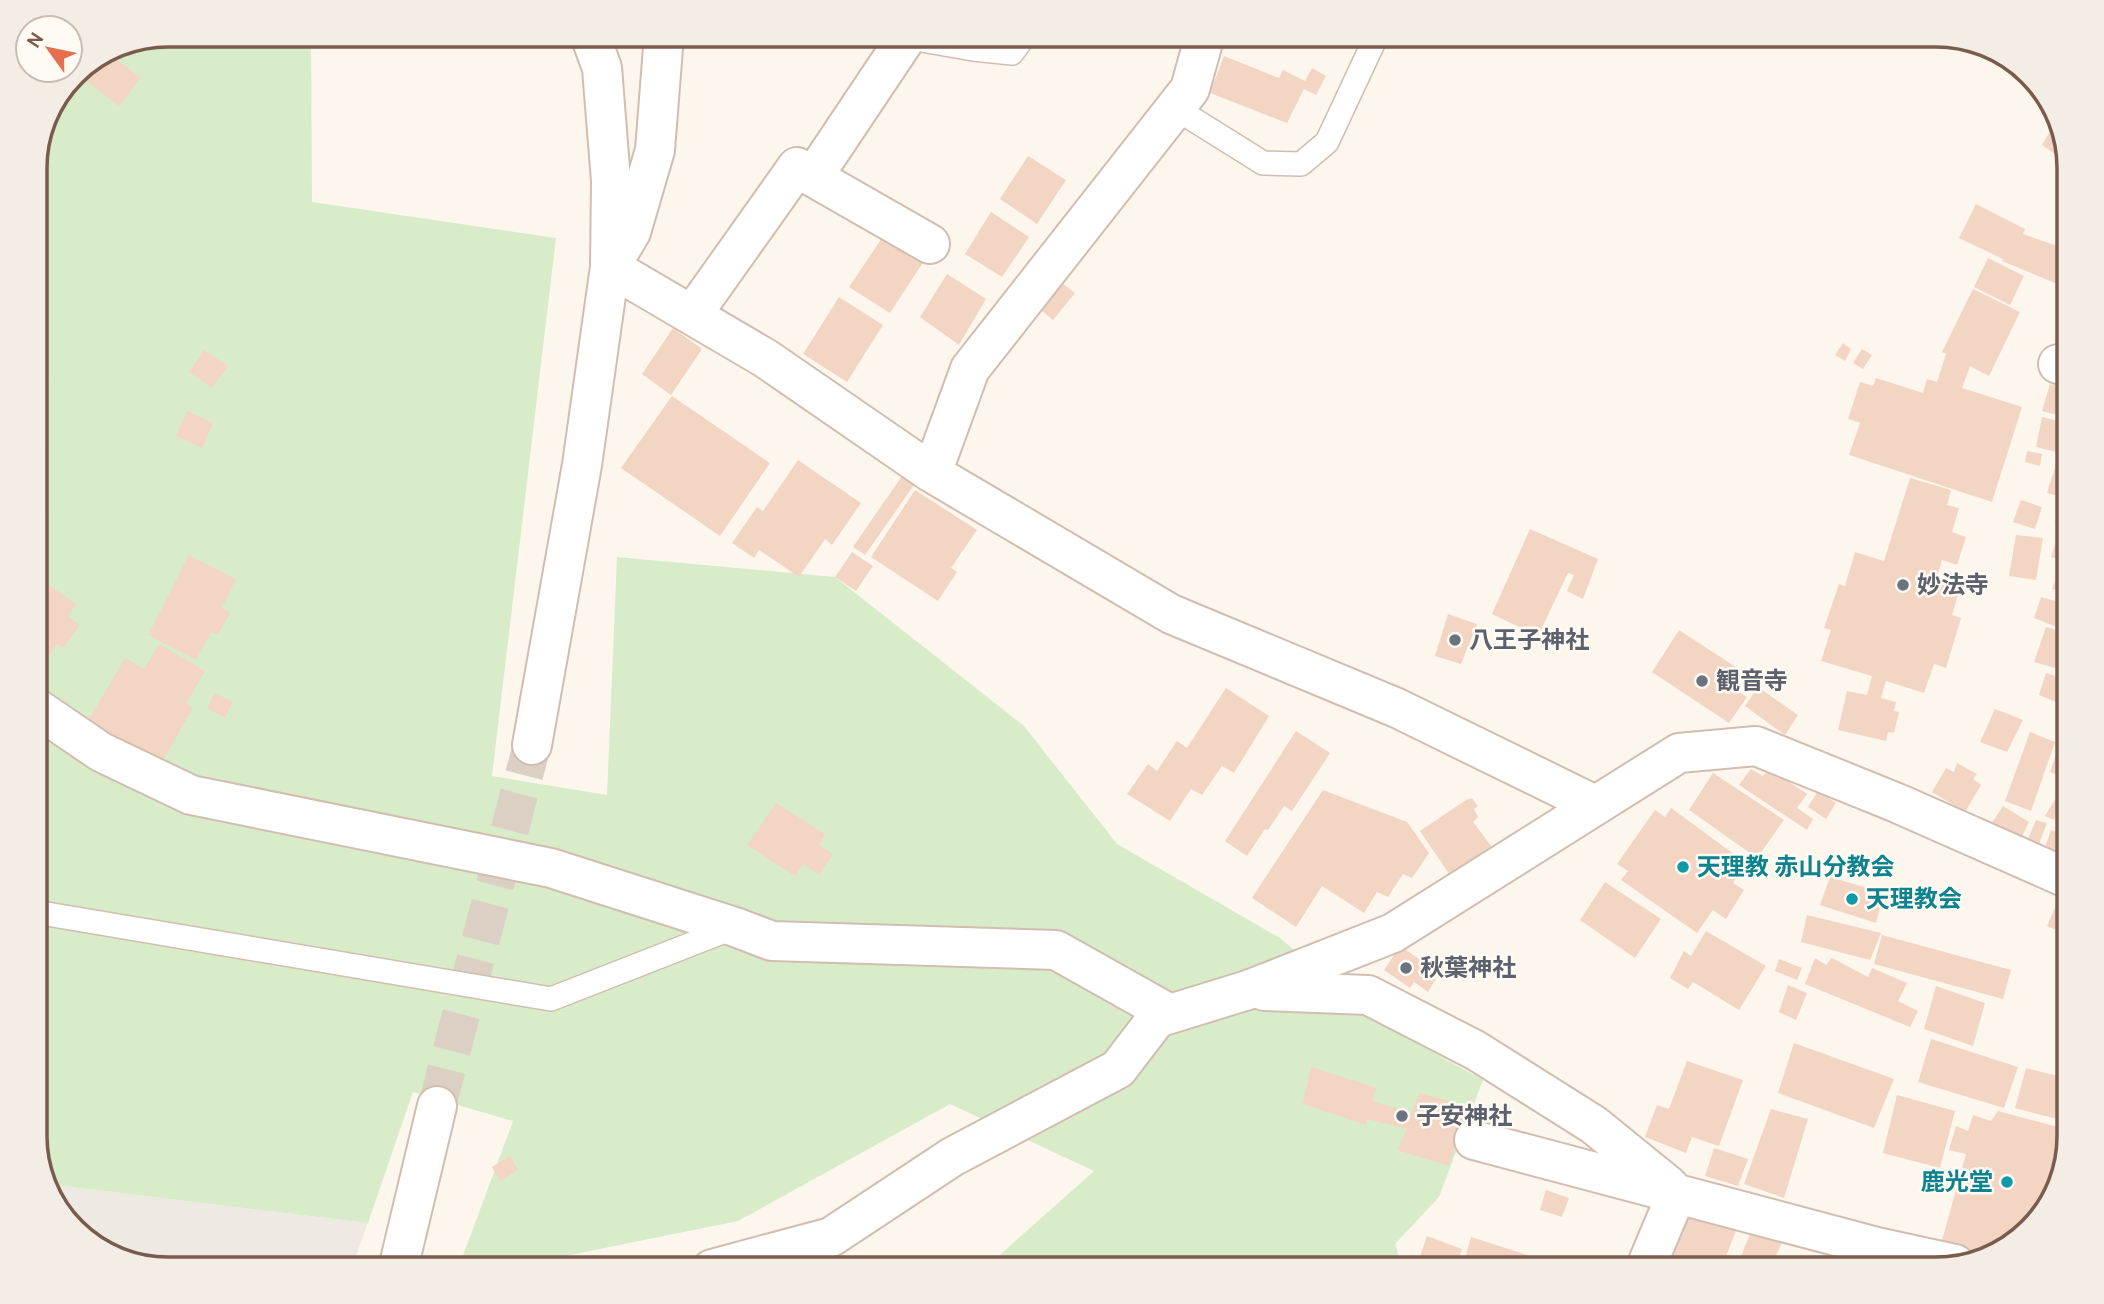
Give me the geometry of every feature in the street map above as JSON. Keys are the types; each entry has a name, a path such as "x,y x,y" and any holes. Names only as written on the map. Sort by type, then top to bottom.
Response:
{"street":[{"path":"532,745 582,465 610,267 611,181 602,68 594,47"},
{"path":"610,267 631,232 655,150 663,47"},
{"path":"813,177 901,47"},
{"path":"932,473 970,369 1190,89 1202,47"},
{"path":"692,315 797,167 930,244"},
{"path":"610,267 765,358 932,473 1171,614 1397,708 1595,805"},
{"path":"48,716 101,752 191,795 551,868 772,941 1056,950 1170,1014"},
{"path":"757,1257 831,1237 952,1157 1118,1069 1157,1018 1248,990 1393,933 1679,753 1756,746 1897,803 2057,874"},
{"path":"1248,990 1368,995 1475,1051 1594,1125 1677,1193"},
{"path":"401,1257 437,1106"},
{"path":"1474,1140 1923,1257"},
{"path":"1650,1257 1677,1193"}],"lane":[{"path":"961,47 1012,53 1016,47"},
{"path":"1175,108 1263,163 1301,164 1327,142 1371,47"},
{"path":"48,914 551,999 735,927"}],"shaded area":[{"path":"58,1185 368,1223 355,1257 152,1256 122,1248 88,1227 77,1216"}],"green space":[{"path":"168,47 311,47 312,202 556,238 492,776 607,795 617,557 835,577 1024,726 1117,844 1280,938 1382,1024 1483,1080 1439,1197 1395,1244 1399,1257 997,1257 1094,1171 950,1104 738,1221 560,1257 462,1257 513,1121 413,1092 368,1223 58,1185 48,1144 48,160 51,137 60,115 72,95 100,69 107,75 123,56"}],"building":[{"path":"1224,56 1279,78 1283,70 1305,81 1312,68 1326,76 1316,95 1304,89 1287,123 1210,93"},
{"path":"116,59 141,78 119,106 85,80"},
{"path":"2050,131 2055,154 2042,145"},
{"path":"1028,156 1066,180 1037,224 1000,199"},
{"path":"1976,204 2025,229 2023,234 2056,246 2056,284 2002,261 2003,259 1959,238"},
{"path":"991,212 1029,237 1002,277 965,254"},
{"path":"884,235 924,261 890,313 849,287"},
{"path":"1988,258 2024,276 2010,305 1974,287"},
{"path":"947,274 986,299 959,345 920,317"},
{"path":"1059,281 1075,293 1053,320 1037,307"},
{"path":"1973,289 2020,312 1989,376 1970,366 1962,388 2022,407 1992,502 1849,455 1860,423 1848,419 1860,382 1873,386 1876,378 1923,393 1927,379 1937,382 1946,354 1942,352"},
{"path":"839,297 883,325 847,382 803,354"},
{"path":"673,328 702,349 671,395 642,374"},
{"path":"1843,343 1851,349 1845,361 1835,355"},
{"path":"1862,349 1872,355 1863,369 1853,363"},
{"path":"204,350 228,366 212,388 189,372"},
{"path":"2050,384 2056,386 2056,415 2042,411"},
{"path":"672,396 770,463 720,536 621,468"},
{"path":"187,411 213,423 202,448 176,436"},
{"path":"2042,417 2056,421 2056,452 2036,447"},
{"path":"2027,451 2042,454 2040,466 2025,462"},
{"path":"798,460 861,503 832,545 825,539 799,577 759,550 754,558 732,543 757,507 763,511"},
{"path":"2056,463 2056,496 2047,493"},
{"path":"902,476 914,485 865,555 853,547"},
{"name":"妙法寺","path":"1910,478 1951,490 1947,505 1959,508 1952,532 1966,537 1957,565 1942,560 1937,577 1961,585 1952,615 1961,618 1946,668 1934,664 1924,693 1886,681 1881,698 1896,702 1894,711 1899,712 1894,733 1888,732 1886,741 1838,730 1847,691 1867,695 1872,676 1821,661 1831,630 1824,628 1839,584 1845,586 1855,552 1884,561"},
{"path":"915,490 977,530 951,568 957,572 938,601 871,557"},
{"path":"2021,500 2042,507 2035,529 2013,522"},
{"path":"1530,529 1598,559 1583,599 1567,591 1574,575 1568,573 1538,636 1492,614"},
{"path":"2016,535 2043,538 2036,580 2009,576"},
{"path":"2056,540 2056,559 2051,557"},
{"path":"852,552 873,566 856,591 835,577"},
{"path":"189,555 236,579 222,608 230,613 218,635 211,632 196,660 148,635"},
{"path":"48,584 76,604 68,616 80,625 63,648 57,644 48,656"},
{"path":"2041,597 2056,601 2056,627 2034,618"},
{"name":"八王子神社","path":"1448,614 1477,624 1461,664 1435,656"},
{"path":"2046,627 2056,630 2057,668 2034,662"},
{"name":"観音寺","path":"1679,630 1745,673 1734,689 1747,697 1729,723 1652,672"},
{"path":"159,644 205,671 186,704 193,708 160,765 87,723 125,658 144,669"},
{"path":"2046,673 2057,676 2057,702 2039,695"},
{"path":"1758,687 1798,715 1785,735 1745,706"},
{"path":"1226,688 1269,716 1234,773 1222,766 1202,795 1191,789 1170,821 1127,794 1148,764 1157,771 1177,741 1187,748"},
{"path":"215,693 233,702 225,718 207,708"},
{"path":"1995,709 2023,720 2007,752 1980,742"},
{"path":"1296,731 1330,753 1292,811 1284,806 1247,856 1225,841"},
{"path":"2030,732 2055,742 2031,811 2005,801"},
{"path":"2057,753 2057,775 2050,772"},
{"path":"1957,763 1977,774 1973,779 1981,785 1965,812 1932,792 1946,768 1954,772"},
{"path":"1769,768 1807,794 1797,808 1813,819 1807,830 1739,785 1751,769 1763,776"},
{"path":"1713,773 1784,820 1757,858 1689,810"},
{"path":"1323,790 1407,822 1429,853 1412,878 1403,874 1388,897 1377,892 1364,913 1322,886 1296,927 1252,898"},
{"path":"1818,791 1836,803 1826,819 1808,807"},
{"path":"1472,798 1478,806 1474,809 1478,817 1473,822 1495,851 1452,878 1420,831"},
{"path":"2057,798 2057,816 2054,820 2045,816"},
{"path":"776,803 825,834 819,845 833,854 819,875 803,864 795,876 747,845"},
{"path":"2003,806 2029,822 2019,843 1989,827"},
{"name":"天理教 赤山分教会","path":"1671,808 1746,863 1733,883 1744,890 1726,919 1713,910 1697,933 1621,880 1628,871 1617,864 1655,810 1665,817"},
{"path":"2036,820 2047,823 2037,849 2026,844"},
{"path":"2051,830 2057,832 2057,855 2044,850"},
{"name":"天理教会","path":"1830,877 1884,893 1876,923 1820,905"},
{"path":"1605,882 1661,919 1635,958 1580,920"},
{"path":"2057,904 2057,930 2047,926"},
{"path":"1807,915 1881,933 1870,960 1801,942"},
{"path":"1706,931 1766,966 1739,1010 1693,982 1688,989 1670,978 1684,951 1691,956"},
{"path":"1882,935 2011,970 2003,999 1874,964"},
{"name":"秋葉神社","path":"1400,946 1438,975 1428,992 1414,982 1410,988 1384,970"},
{"path":"1815,958 1826,965 1832,958 1868,977 1872,968 1907,983 1898,1001 1918,1011 1910,1027 1805,984"},
{"path":"1779,959 1802,968 1797,980 1775,971"},
{"path":"1788,985 1807,993 1796,1020 1779,1012"},
{"path":"1936,986 1985,1003 1973,1046 1924,1029"},
{"path":"1931,1039 2018,1067 2004,1108 1918,1082"},
{"path":"1794,1043 1894,1079 1874,1128 1778,1093"},
{"path":"1687,1061 1743,1080 1719,1146 1692,1137 1686,1153 1645,1137 1657,1105 1669,1109"},
{"name":"子安神社","path":"1311,1067 1377,1088 1372,1101 1411,1113 1420,1093 1468,1106 1449,1166 1397,1150 1407,1129 1367,1119 1366,1125 1303,1104"},
{"path":"2026,1068 2057,1076 2057,1119 2015,1108"},
{"path":"1897,1095 1955,1111 1940,1168 1883,1153"},
{"path":"1771,1109 1808,1119 1784,1198 1744,1184"},
{"name":"鹿光堂","path":"1998,1111 2057,1127 2056,1152 2048,1182 2032,1209 1996,1241 1968,1253 1941,1244 1966,1154 1949,1150 1956,1126 1968,1131 1973,1115 1991,1121"},
{"path":"1714,1148 1748,1159 1738,1186 1705,1176"},
{"path":"510,1156 518,1170 500,1181 492,1167"},
{"path":"1546,1190 1569,1198 1562,1217 1540,1210"},
{"path":"1692,1208 1737,1228 1726,1257 1673,1257"},
{"path":"1753,1226 1784,1238 1775,1257 1741,1257"},
{"path":"1427,1236 1462,1249 1459,1257 1420,1257"},
{"path":"1471,1237 1534,1257 1465,1257"}],"tunnel":[{"path":"437,1106 532,745"}],"place":[{"name":"妙法寺","path":"1903,585"},
{"name":"八王子神社","path":"1455,640"},
{"name":"観音寺","path":"1702,681"},
{"name":"天理教 赤山分教会","path":"1683,867"},
{"name":"天理教会","path":"1852,899"},
{"name":"秋葉神社","path":"1406,968"},
{"name":"子安神社","path":"1402,1116"},
{"name":"鹿光堂","path":"2007,1182"}]}
